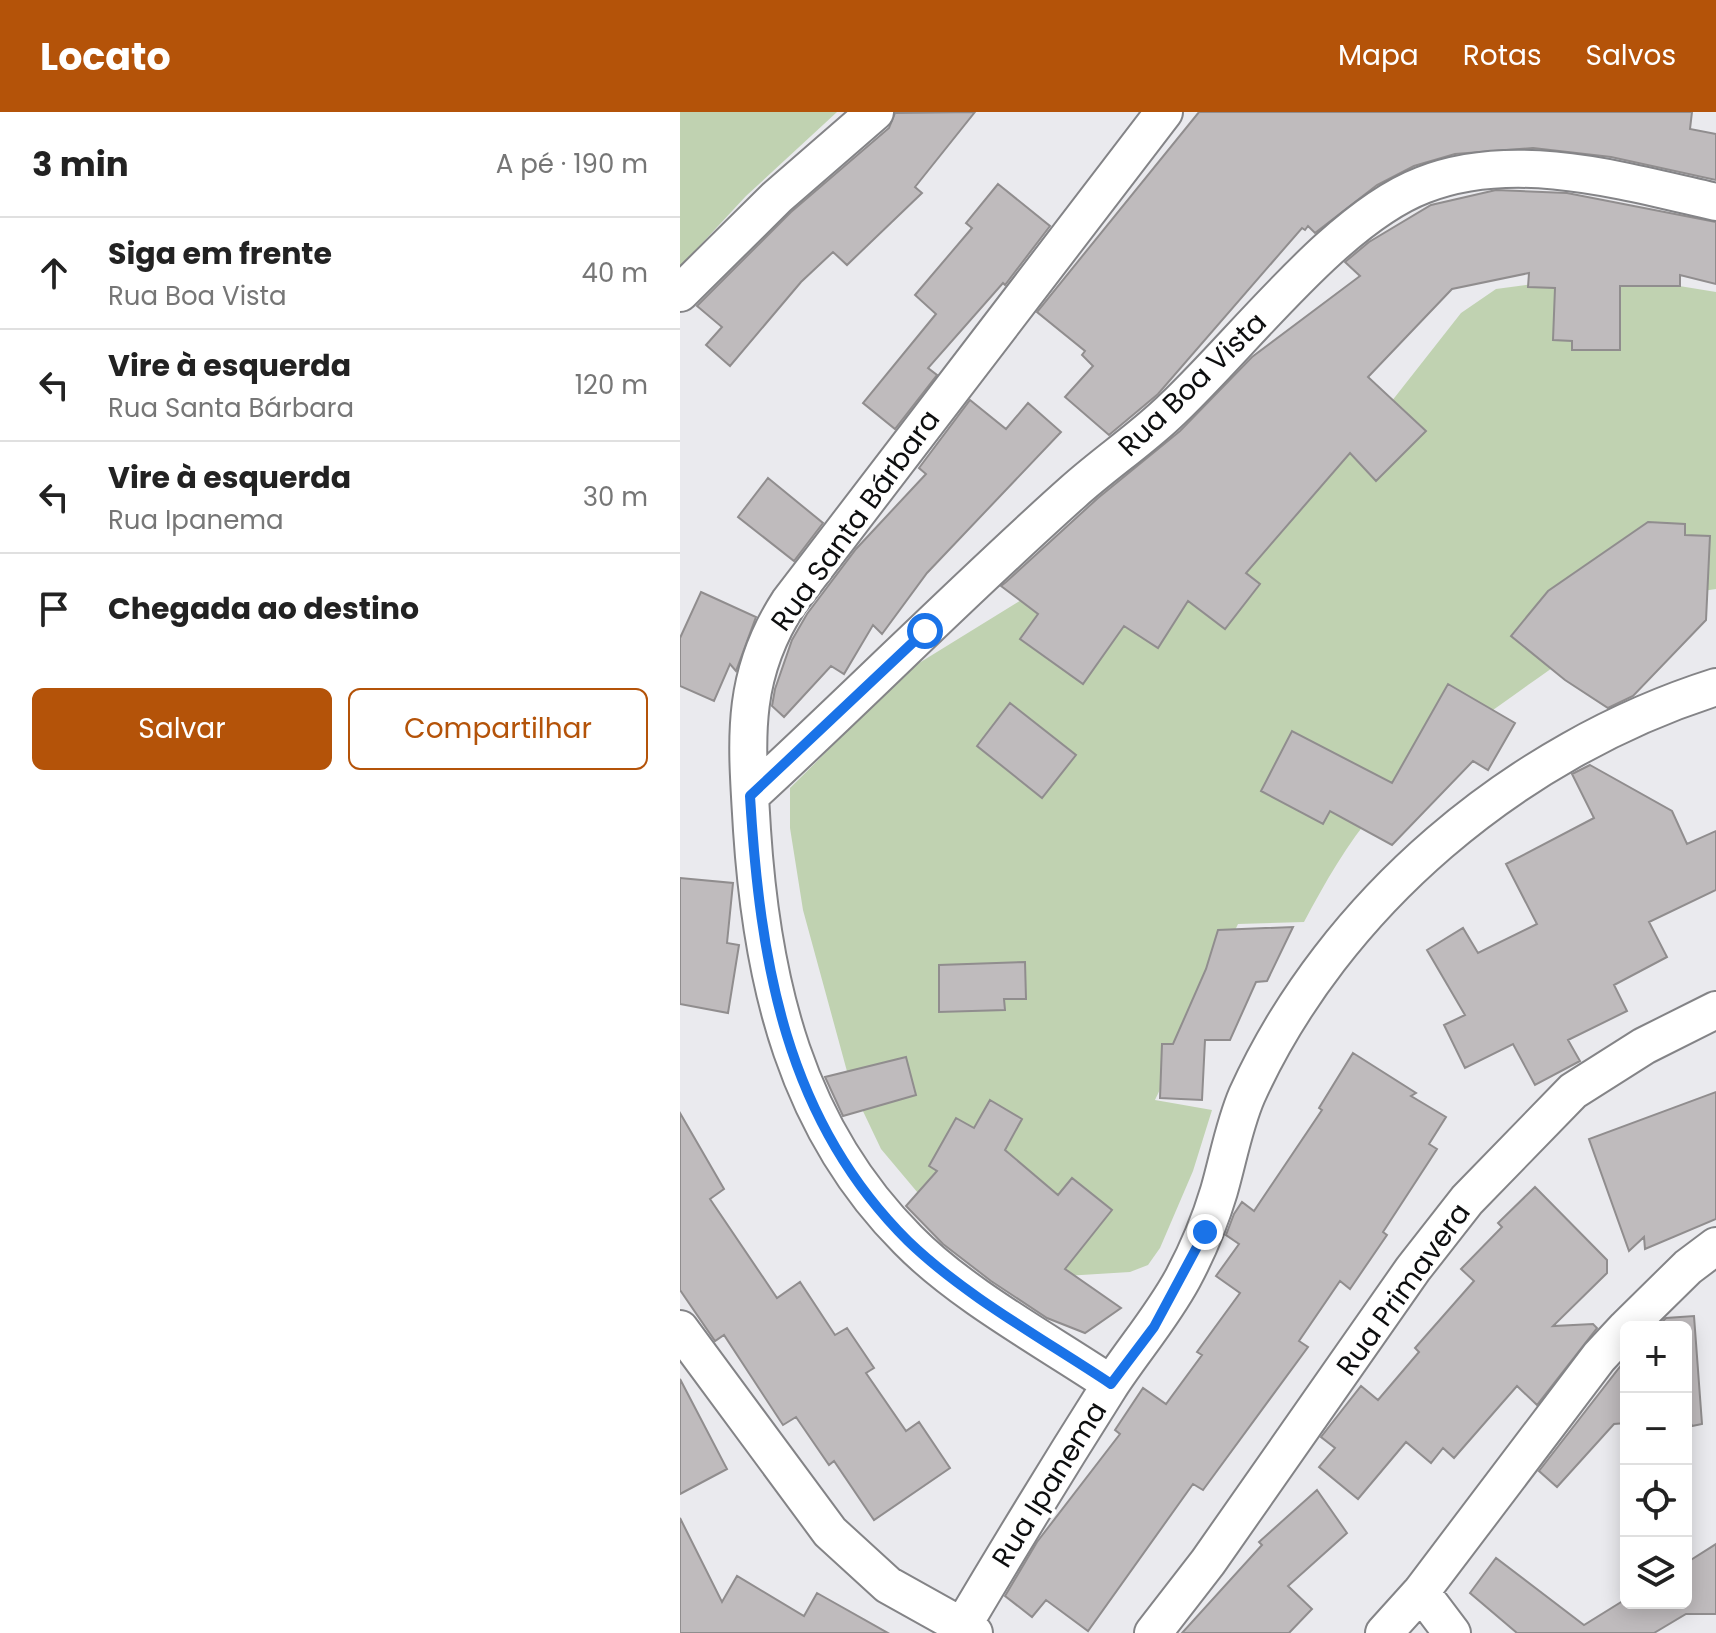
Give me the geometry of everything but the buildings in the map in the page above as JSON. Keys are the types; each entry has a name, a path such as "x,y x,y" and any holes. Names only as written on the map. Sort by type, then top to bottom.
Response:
{"street":[{"path":"680,293 767,206 875,112"},
{"name":"Rua Santa Bárbara","path":"1111,1384 930,1260 890,1221 847,1165 815,1110 779,1017 760,915 750,796 748,704 756,669 777,620 1164,112"},
{"name":"Rua Boa Vista","path":"750,796 1075,490 1167,414 1327,253 1382,206 1402,194 1448,177 1502,171 1548,171 1611,179 1716,202"},
{"name":"Rua Ipanema","path":"968,1630 1111,1384 1154,1327 1205,1232 1246,1097 1263,1064 1311,986 1362,920 1427,855 1513,786 1628,723 1716,687"},
{"name":"Rua Primavera","path":"1153,1633 1283,1458 1413,1269 1467,1200 1573,1091 1644,1046 1716,1010"},
{"path":"1633,1321 1688,1267 1716,1246"},
{"path":"680,1329 830,1532 888,1585 968,1630"},
{"path":"1384,1633 1421,1592 1599,1357 1620,1334"},
{"path":"1421,1592 1452,1633"}],"green space":[{"path":"680,112 837,112 746,196 680,267"},
{"path":"1549,282 1661,283 1716,292 1716,589 1664,602 1616,625 1449,743 1393,791 1366,822 1337,864 1304,922 1238,924 1155,1100 1212,1110 1193,1171 1160,1248 1148,1265 1130,1272 1065,1276 923,1199 881,1149 851,1086 803,910 790,828 790,788 911,668 1031,594 1384,411 1461,313 1496,289"}],"route":[{"path":"925,631 750,796 755,874 771,986 790,1049 815,1110 866,1193 909,1241 960,1282 1111,1384 1154,1327 1183,1279 1205,1232"}]}
